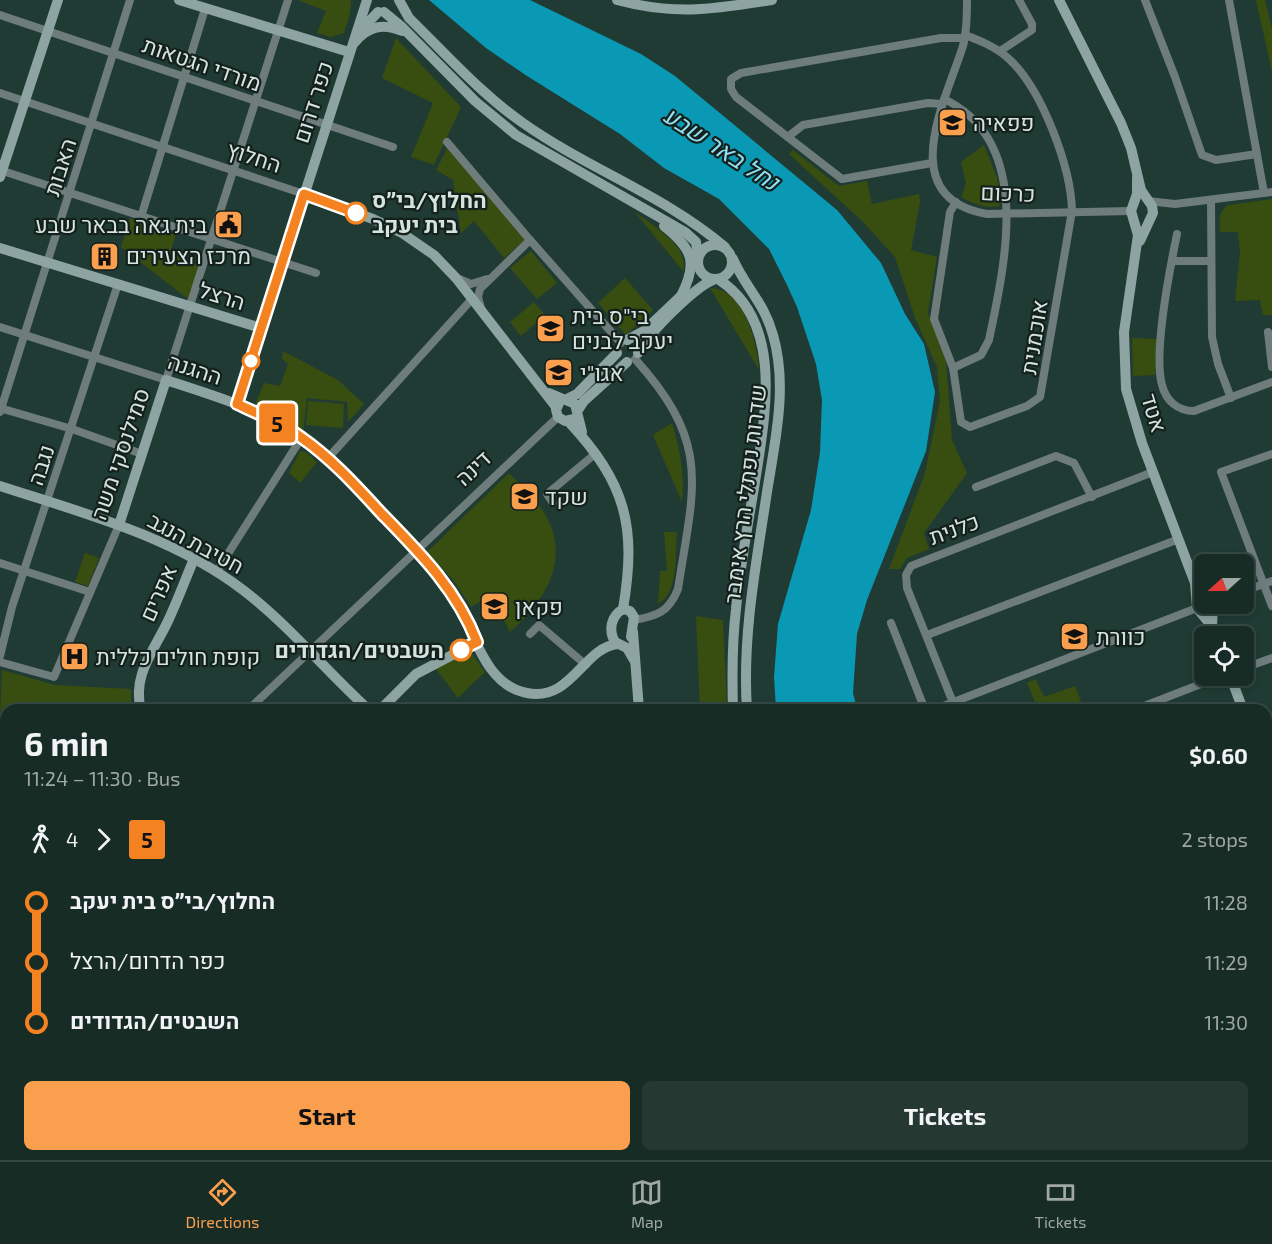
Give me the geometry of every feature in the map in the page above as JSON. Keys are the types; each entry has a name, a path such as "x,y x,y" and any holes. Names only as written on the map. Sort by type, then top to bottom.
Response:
{"street":[{"path":"58,0 1,173 70,193 282,264 316,273"},
{"name":"האבות","path":"0,410 115,54 130,0"},
{"path":"179,0 330,45 351,48 365,32 376,27 391,26 409,33"},
{"name":"סמילנסקי משה","path":"0,662 54,677 118,525 288,0"},
{"path":"330,45 343,42 357,30 358,0"},
{"path":"367,0 371,7 409,33 475,101 516,135 692,237 696,242 698,262 706,277 717,279"},
{"name":"כפר דרום","path":"237,404 367,0"},
{"path":"399,0 409,18 484,92 514,117 570,152 672,208 725,247 732,259 728,274 701,286 649,338 633,358 584,401 578,412"},
{"name":"כפר דרום","path":"351,48 361,29 381,12 394,8 399,0"},
{"path":"617,0 698,11 772,0"},
{"name":"כרכום","path":"967,0 965,37 933,138 932,163 942,187 956,202 976,212 1008,214 1175,204"},
{"path":"1000,51 1032,30 1032,24 1019,0"},
{"name":"אטד","path":"1059,0 1121,123 1131,148 1137,178 1139,206 1137,249 1124,332 1124,374 1132,414 1194,580"},
{"path":"1145,0 1176,77 1202,155 1216,160 1257,154"},
{"path":"1151,216 1153,208 1139,206 1142,221 1175,204 1268,193 1257,154 1229,0"},
{"path":"141,217 205,9"},
{"name":"מורדי הגטאות","path":"0,15 393,147"},
{"path":"932,163 842,179 733,93 730,84 736,75 941,38 965,37 1000,51 1020,70 1031,87 1069,176 1072,211"},
{"name":"החלוץ","path":"0,93 304,194 373,219 402,234 434,255 456,278 543,389 563,409"},
{"path":"789,136 802,125 943,101 966,111 984,134 1000,167 1008,214 989,340 984,351 975,359 953,368 934,319 950,212 956,202"},
{"path":"447,142 622,345 620,359 633,358"},
{"path":"1211,200 1214,347 1231,398"},
{"path":"636,203 672,232 690,254 690,278 681,296"},
{"name":"אוכמנית","path":"953,368 959,418 966,427 976,426 1027,406 1040,397 1072,211"},
{"name":"אטד","path":"1137,249 1151,216"},
{"path":"1177,234 1161,353 1160,375 1163,390 1171,402 1188,411 1202,410 1272,382"},
{"path":"484,314 478,297 488,279 530,240"},
{"path":"698,262 709,246 725,247"},
{"name":"הרצל","path":"0,248 261,328"},
{"name":"שדרות נפתלי הרץ אימבר","path":"732,259 767,317 773,336 780,381 777,428 749,610 747,704"},
{"path":"1172,261 1211,261"},
{"name":"דינה","path":"254,704 563,409 622,345 644,332 681,296 694,282 698,262"},
{"path":"456,278 471,284 488,279"},
{"name":"שדרות נפתלי הרץ אימבר","path":"717,279 743,300 754,322 762,349 766,381 764,426 736,609 734,704"},
{"name":"נגבה","path":"0,656 25,571 118,285"},
{"path":"328,458 472,299"},
{"name":"ההגנה","path":"0,327 237,404 302,437 328,458 416,549 449,587 494,674 512,687 527,693 557,689 586,665 599,651 611,632"},
{"path":"1268,332 1272,367"},
{"path":"622,345 636,344 633,358"},
{"path":"633,358 659,386 680,421 691,457 693,484 678,589 673,601 660,614 634,620"},
{"path":"563,409 575,404 579,427 616,488 627,517 630,552 623,609 615,616 611,632 619,644 632,654 636,665"},
{"path":"563,409 578,412"},
{"path":"563,409 593,451"},
{"path":"0,410 72,429 142,454"},
{"path":"217,571 302,437"},
{"path":"553,503 548,494 593,451"},
{"path":"1272,454 1221,472 1268,582 1272,606"},
{"path":"975,488 1056,456 1068,459 1079,468 1092,496"},
{"name":"כלנית","path":"953,704 907,588 906,575 911,566 1153,472"},
{"name":"חטיבת הנגב","path":"0,486 118,525 217,571 256,600 363,704"},
{"path":"927,635 1179,539"},
{"name":"אפרים","path":"140,704 138,686 141,674 166,625 194,559"},
{"path":"0,563 90,592"},
{"path":"959,704 1194,606"},
{"path":"623,609 632,613 634,620 639,704"},
{"path":"891,623 923,704"},
{"path":"530,634 539,625 586,665"},
{"path":"619,644 627,641 633,632"},
{"path":"386,704 416,674 477,642"},
{"name":"ההגנה","path":"599,651 608,645 619,644"},
{"path":"1254,664 1272,658"},
{"path":"1149,704 1196,686"},
{"path":"1234,686 1241,704"}],"green space":[{"path":"298,0 351,0 344,33 331,37 317,33 326,11"},
{"path":"1256,0 1265,0 1272,29 1272,72"},
{"path":"396,38 461,107 434,165 411,157 433,103 382,78"},
{"path":"984,145 997,177 1002,201 999,206 980,205 961,197 966,184 961,162"},
{"path":"448,147 525,240 504,258 474,221 461,233 453,180 436,170"},
{"path":"793,150 839,186 867,181 872,204 919,194 920,202 911,250 937,257 928,313 946,361 952,440 967,473 924,533 929,549 907,558 900,569 889,569 925,473 940,401 937,367 915,318 895,257 862,221 789,154"},
{"path":"1272,199 1272,315 1263,315 1260,300 1235,301 1240,253 1238,232 1220,232 1220,221 1223,210 1228,205"},
{"path":"634,211 668,236 675,244 684,262 683,271"},
{"path":"130,218 176,235 170,252 199,265 188,299 121,247"},
{"path":"531,251 557,283 537,299 510,268"},
{"path":"625,278 653,310 626,335 598,303"},
{"path":"710,288 722,290 740,307 752,332 759,370"},
{"path":"534,302 545,315 521,336 510,322"},
{"path":"1132,338 1157,339 1155,375 1133,376"},
{"path":"283,351 338,380 364,404 348,422 347,402 307,398 303,433 255,404 264,383 280,386 288,364 282,359"},
{"path":"308,401 344,404 343,428 306,425"},
{"path":"672,423 681,462 682,502 653,435"},
{"path":"300,451 306,452 317,462 300,483 289,473"},
{"path":"509,473 543,511 552,528 555,545 555,562 544,593 523,620 510,632 491,595 471,607 454,581 427,552"},
{"path":"664,532 677,532 676,562 670,591 658,604 660,571 667,571"},
{"path":"85,553 99,558 88,586 75,582"},
{"path":"696,616 723,620 727,704 700,704"},
{"path":"471,652 485,672 458,698 435,668"},
{"path":"2,670 55,685 131,689 131,704 1,704"},
{"path":"1036,679 1044,697 1075,686 1082,704 1036,704 1027,683"}],"water":[{"name":"נחל באר שבע","path":"429,0 530,0 641,54 675,76 837,210 881,263 905,314 924,344 935,392 926,451 867,600 857,634 853,693 856,704 776,704 774,677 778,624 811,510 820,452 822,400 816,364 797,307 769,249 719,199 664,168 620,134 486,48"}],"bus line":[{"name":"5","path":"356,213 304,194 237,404 302,437 328,458 416,549 449,587 473,632 477,642 461,650"}],"place":[{"name":"פפאיה","path":"952,123"},
{"name":"החלוץ/בי״ס בית יעקב","path":"356,213"},
{"name":"בית גאה בבאר שבע","path":"228,225"},
{"name":"מרכז הצעירים","path":"105,256"},
{"name":"בי\"ס בית יעקב לבנים","path":"551,329"},
{"name":"אגו\"י","path":"559,373"},
{"name":"שקד","path":"524,497"},
{"name":"פקאן","path":"494,607"},
{"name":"כוורת","path":"1075,637"},
{"name":"השבטים/הגדודים","path":"461,650"},
{"name":"קופת חולים כללית","path":"75,657"}]}
